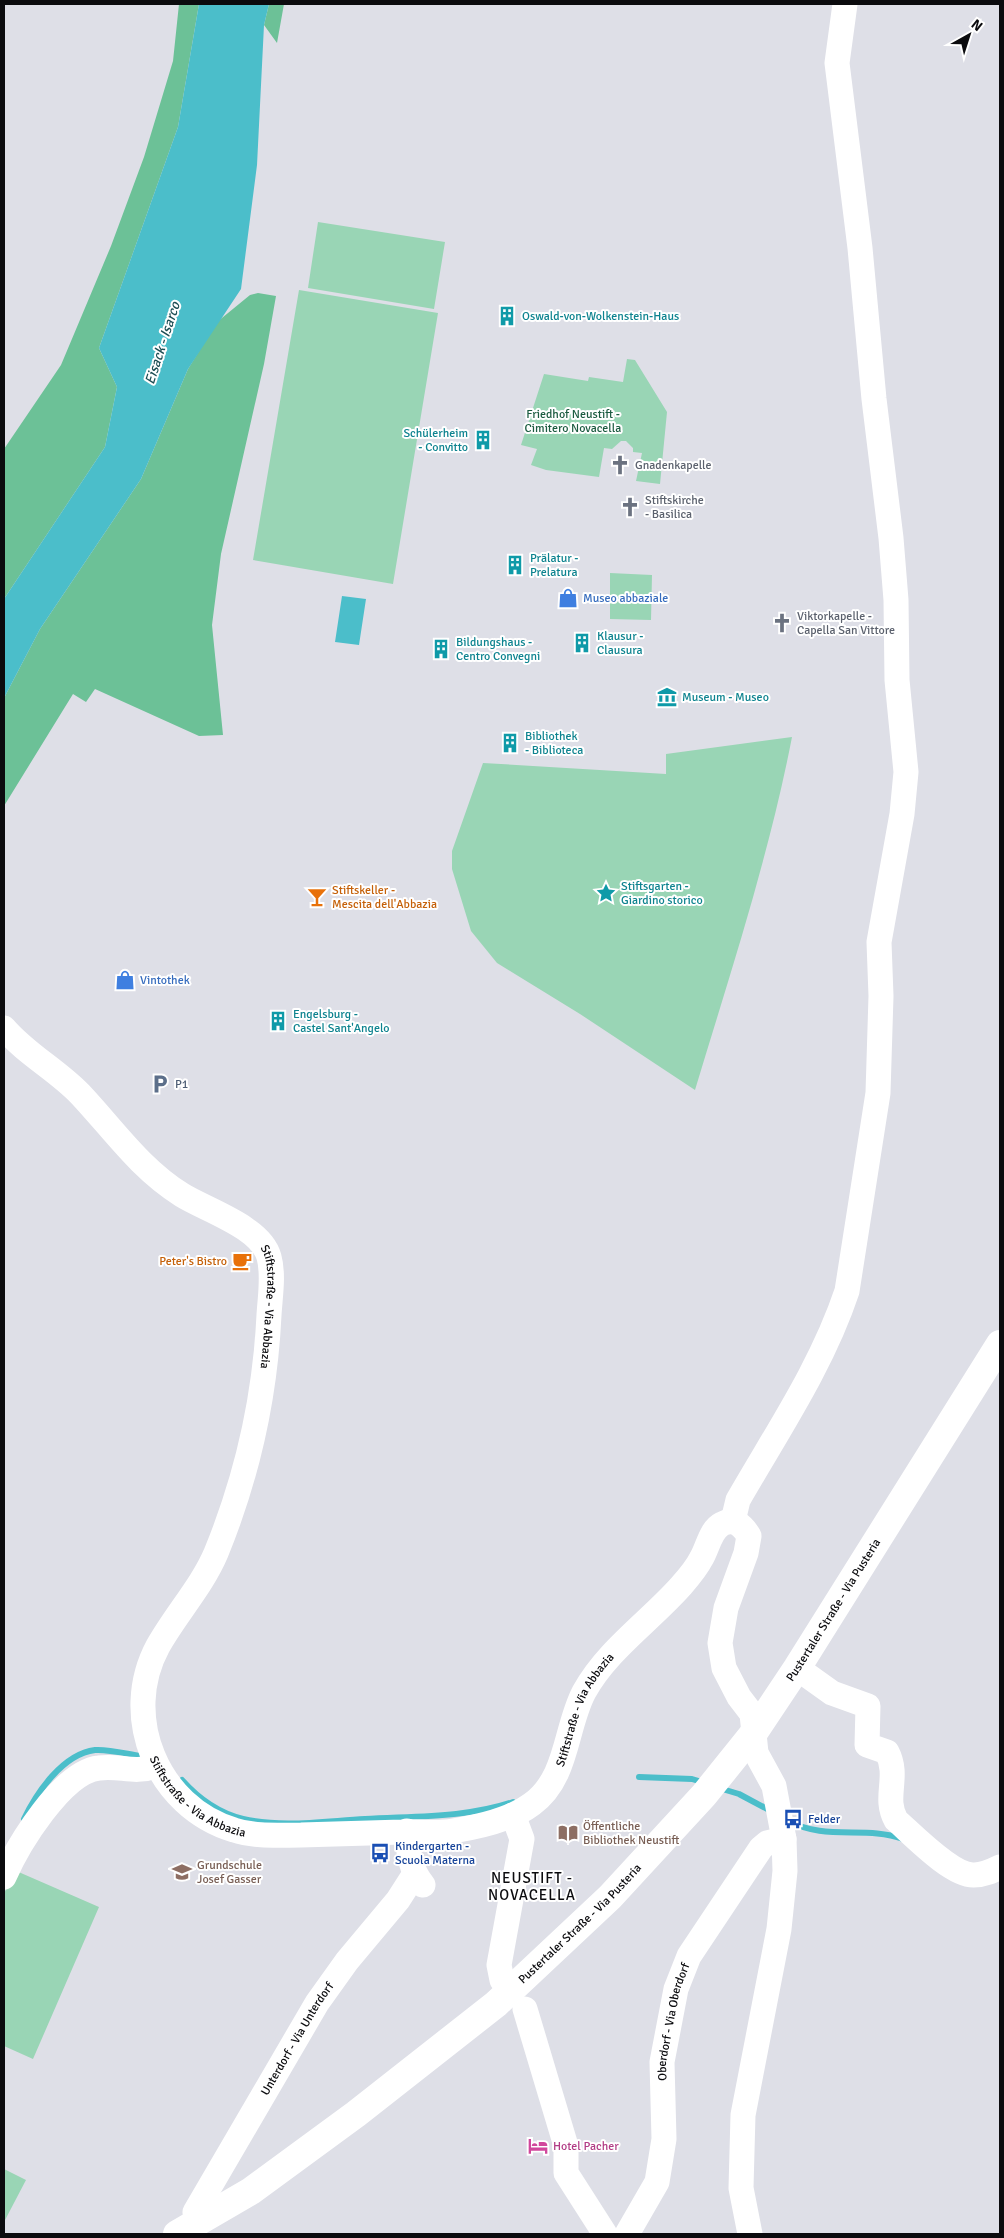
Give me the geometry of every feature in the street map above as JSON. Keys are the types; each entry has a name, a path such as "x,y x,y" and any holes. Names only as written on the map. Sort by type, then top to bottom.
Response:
{"main road":[{"name":"Pustertaler Straße - Via Pusteria","path":"177,2234 251,2191 297,2158 496,2004 610,1897 712,1786 753,1734 797,1668 1000,1344"}],"street":[{"path":"750,2234 741,2188 743,2115 779,1929 785,1871 784,1839 774,1786 756,1753 752,1714 739,1697 724,1668 720,1642 726,1608 746,1553 749,1536 744,1526 733,1521 738,1500 814,1367 838,1316 847,1291 878,1093 881,996 879,942 902,814 906,772 897,680 896,600 891,538 874,399 860,248 837,63 845,4"},
{"name":"Stiftstraße - Via Abbazia","path":"4,1028 15,1041 77,1091 143,1166 179,1193 255,1236 268,1254 271,1274 268,1348 258,1423 240,1489 214,1557 179,1616 158,1646 150,1667 143,1705 148,1746 156,1766 172,1791 201,1815 234,1830 267,1836 407,1831 449,1832 513,1815 534,1804 558,1772 584,1692 600,1668 682,1586 701,1560 714,1531 724,1522 733,1521"},
{"path":"797,1668 832,1693 868,1706 867,1745 887,1752 893,1765 890,1810 896,1820 954,1869 973,1875 990,1872 1000,1867"},
{"path":"4,1877 13,1857 38,1819 54,1798 82,1774 97,1768 142,1771 156,1766"},
{"path":"502,1980 499,1965 522,1839 513,1815"},
{"name":"Unterdorf - Via Unterdorf","path":"195,2212 317,2003 347,1961 398,1900 419,1880 409,1856 407,1831"},
{"name":"Oberdorf - Via Oberdorf","path":"627,2234 657,2182 664,2139 662,2062 676,1989 689,1956 760,1848 767,1843 784,1839"},
{"path":"525,2009 566,2146 566,2174 605,2234"}],"green space":[{"path":"179,4 199,4 178,127 99,348 117,387 105,447 4,599 4,449 61,365 111,246 144,157 173,61"},
{"path":"269,4 284,4 277,43 264,25"},
{"path":"318,222 445,242 434,309 308,288"},
{"path":"299,290 438,313 393,584 253,560"},
{"path":"258,293 276,296 264,364 221,554 212,625 223,735 199,736 95,689 86,702 73,694 4,806 4,698 40,629 141,479 188,369 217,322 250,295"},
{"name":"Friedhof Neustift - Cimitero Novacella","path":"627,359 635,360 667,412 660,484 636,481 642,453 633,452 633,448 626,441 621,441 612,449 604,448 599,477 546,470 531,465 537,449 521,445 544,374 588,381 589,377 623,382"},
{"path":"610,573 652,575 651,620 610,619"},
{"name":"Stiftsgarten - Giardino storico","path":"792,737 783,782 760,870 695,1090 580,1014 497,963 471,931 452,869 452,851 483,763 666,774 666,754"},
{"path":"14,1870 99,1907 33,2059 4,2046 4,1894"},
{"path":"4,2169 26,2180 4,2222"}],"water":[{"name":"Eisack - Isarco","path":"199,4 269,4 264,25 257,165 241,289 188,369 141,479 40,629 4,698 4,599 105,447 117,387 99,348 178,127"},
{"path":"342,596 366,599 359,645 335,642"}],"waterway":[{"path":"24,1819 36,1797 52,1776 62,1766 83,1753 100,1750 141,1756"},
{"path":"639,1777 692,1779 705,1783"},
{"path":"182,1780 202,1799 217,1809 243,1819 273,1823 304,1823 458,1814 513,1802"},
{"path":"719,1788 739,1794 771,1811"},
{"path":"787,1820 802,1827 816,1830 874,1833 903,1839"}],"place":[{"name":"Oswald-von-Wolkenstein-Haus","path":"507,316"},
{"name":"Schülerheim - Convitto","path":"483,440"},
{"name":"Gnadenkapelle","path":"620,465"},
{"name":"Stiftskirche - Basilica","path":"630,507"},
{"name":"Prälatur - Prelatura","path":"515,565"},
{"name":"Museo abbaziale","path":"568,598"},
{"name":"Viktorkapelle - Capella San Vittore","path":"782,623"},
{"name":"Klausur - Clausura","path":"582,643"},
{"name":"Bildungshaus - Centro Convegni","path":"441,649"},
{"name":"Museum - Museo","path":"667,697"},
{"name":"Bibliothek - Biblioteca","path":"510,743"},
{"name":"Stiftsgarten - Giardino storico","path":"606,893"},
{"name":"Stiftskeller - Mescita dell'Abbazia","path":"317,897"},
{"name":"Vintothek","path":"125,980"},
{"name":"Engelsburg - Castel Sant'Angelo","path":"278,1021"},
{"name":"P1","path":"160,1084"},
{"name":"Peter's Bistro","path":"242,1261"},
{"name":"Felder","path":"793,1819"},
{"name":"Öffentliche Bibliothek Neustift","path":"568,1833"},
{"name":"Kindergarten - Scuola Materna","path":"380,1853"},
{"name":"Grundschule Josef Gasser","path":"182,1872"},
{"name":"Hotel Pacher","path":"538,2146"}],"district":[{"name":"NEUSTIFT - NOVACELLA","path":"532,1886"}]}
